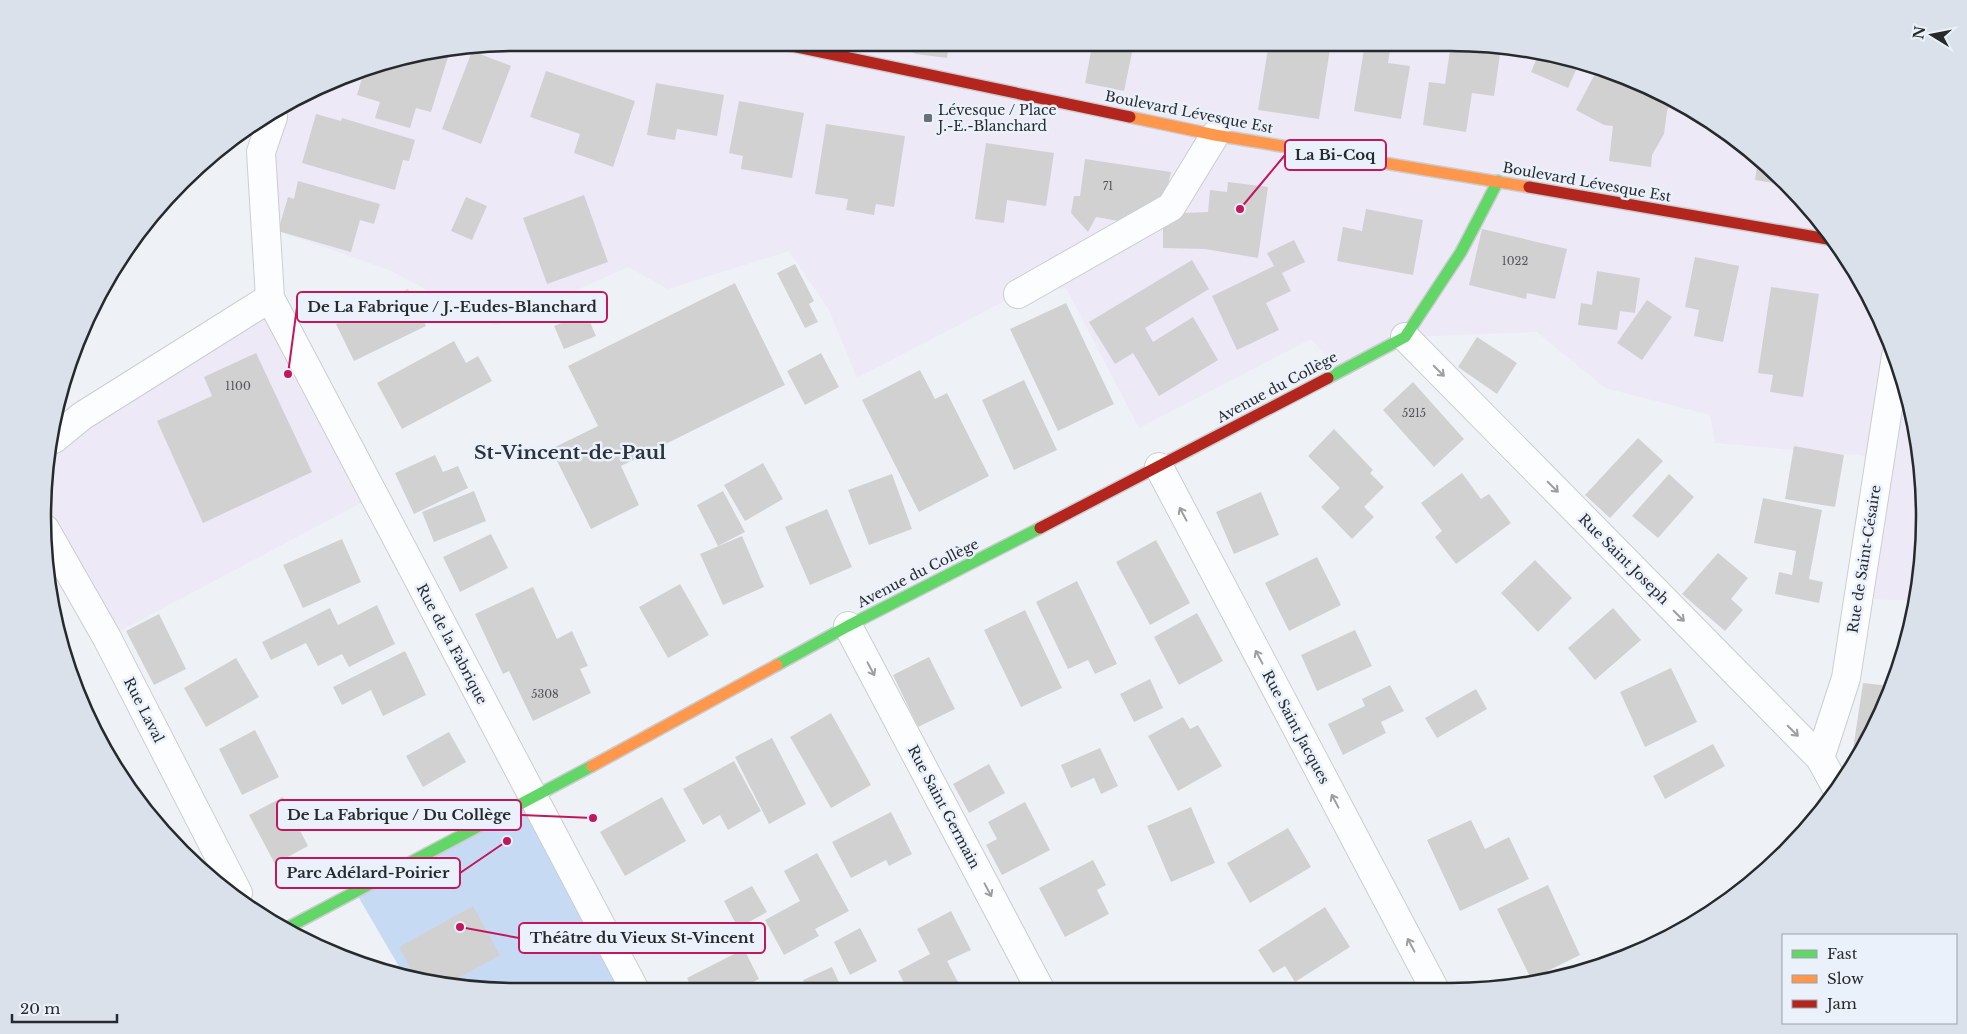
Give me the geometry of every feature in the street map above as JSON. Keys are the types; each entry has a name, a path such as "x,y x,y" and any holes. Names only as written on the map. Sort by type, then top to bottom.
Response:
{"street":[{"name":"Boulevard Lévesque Est","path":"816,51 1216,135 1498,181 1824,238"},
{"path":"58,435 82,416 270,298 261,152 271,122"},
{"path":"1018,294 1171,207 1216,135"},
{"name":"Avenue du Collège","path":"293,925 848,626 1159,467 1405,337 1461,252 1498,181"},
{"name":"Rue de la Fabrique","path":"270,298 631,983"},
{"name":"Rue Saint Joseph","path":"1405,337 1820,758 1833,782"},
{"name":"Rue de Saint-Césaire","path":"1820,758 1846,678 1893,374"},
{"name":"Rue Saint Jacques","path":"1159,467 1431,983"},
{"name":"Rue Laval","path":"52,539 107,638 236,889"},
{"name":"Rue Saint Germain","path":"848,626 1037,983"}],"shaded area":[{"path":"517,51 1450,51 1511,55 1541,60 1600,76 1628,87 1656,99 1709,130 1734,147 1779,188 1820,233 1837,258 1868,311 1880,339 1900,396 1907,426 1912,456 1916,517 1915,547 1908,601 1857,598 1867,456 1715,443 1710,415 1605,388 1537,332 1405,337 1340,371 1311,339 1139,428 1066,288 1018,294 857,378 829,310 789,251 668,289 628,267 496,326 389,270 266,227 273,121 311,99 367,76 396,67 456,55"},
{"path":"270,298 374,496 107,638 52,541 52,487 58,436"},
{"path":"540,791 641,983 487,982 456,979 400,968 355,891"}],"building":[{"path":"909,51 948,51 947,58 916,54"},
{"path":"1091,51 1132,51 1124,91 1085,83"},
{"path":"1268,51 1330,51 1319,119 1258,110"},
{"path":"1364,51 1390,51 1388,63 1410,66 1401,119 1354,111"},
{"path":"1450,51 1500,54 1494,96 1472,93 1466,132 1423,125 1429,82 1445,84"},
{"path":"477,53 511,66 481,144 442,129 471,54"},
{"path":"448,56 431,112 416,108 410,128 375,118 380,102 357,95 362,78 396,67"},
{"path":"1536,59 1577,69 1568,88 1531,72"},
{"path":"546,71 635,101 613,167 574,153 580,134 530,117"},
{"path":"1595,74 1656,99 1669,106 1664,134 1652,155 1651,167 1609,161 1613,126 1604,125 1576,110"},
{"path":"656,83 724,95 717,136 677,129 675,140 647,135"},
{"path":"739,101 804,113 792,178 741,169 743,156 729,153"},
{"path":"316,114 341,121 342,118 415,140 409,161 403,160 395,190 302,163"},
{"path":"826,124 905,136 894,207 876,204 874,215 846,210 848,199 815,194"},
{"path":"986,143 1054,153 1046,206 1007,200 1004,223 975,219"},
{"path":"1085,159 1171,172 1164,201 1130,223 1096,217 1088,232 1071,213 1074,196 1080,196"},
{"path":"1757,167 1774,183 1755,180"},
{"path":"298,181 380,204 374,224 360,220 351,252 278,231 288,197 294,199"},
{"path":"1228,182 1268,187 1258,258 1205,249 1163,248 1163,225 1183,213 1208,212 1210,190 1227,192"},
{"path":"584,195 608,262 547,284 523,218"},
{"path":"466,197 487,206 472,240 451,231"},
{"path":"1366,209 1423,220 1413,275 1337,261 1343,227 1362,231"},
{"path":"1482,229 1567,249 1555,299 1527,293 1526,299 1469,285"},
{"path":"1294,240 1305,262 1282,273 1291,291 1266,303 1279,330 1237,350 1212,296 1274,266 1267,253"},
{"path":"1695,257 1739,266 1723,342 1694,336 1699,310 1685,307"},
{"path":"1192,260 1209,289 1145,328 1153,342 1193,317 1218,360 1159,396 1133,353 1115,364 1089,322"},
{"path":"795,264 814,301 809,304 818,322 805,328 777,273"},
{"path":"1597,271 1640,278 1635,313 1620,311 1617,330 1578,325 1581,303 1592,305"},
{"path":"735,283 785,385 621,466 639,505 591,529 551,449 598,426 568,366"},
{"path":"1771,287 1819,294 1803,397 1770,392 1773,375 1758,373"},
{"path":"408,289 426,326 354,361 336,324"},
{"path":"1647,300 1672,317 1642,360 1617,343"},
{"path":"1066,303 1114,404 1058,431 1010,329"},
{"path":"586,313 596,336 564,349 554,326"},
{"path":"1477,337 1517,363 1497,394 1458,367"},
{"path":"454,341 466,363 478,356 492,381 402,429 377,383"},
{"path":"256,353 312,472 203,523 157,421 212,396 204,377"},
{"path":"821,353 839,387 805,405 787,371"},
{"path":"920,370 935,399 947,393 989,476 919,512 862,400"},
{"path":"1024,380 1057,450 1014,470 982,400"},
{"path":"1413,382 1464,439 1434,467 1383,410"},
{"path":"1334,429 1373,470 1370,473 1384,487 1364,507 1374,517 1352,539 1321,507 1340,488 1308,456"},
{"path":"1638,438 1663,461 1610,518 1585,495"},
{"path":"1794,446 1844,455 1835,507 1785,499"},
{"path":"435,455 443,472 458,466 468,488 414,514 395,473"},
{"path":"763,463 783,499 745,521 724,485"},
{"path":"1462,473 1481,499 1489,494 1511,523 1456,564 1435,537 1442,531 1421,503"},
{"path":"892,474 912,529 869,545 848,490"},
{"path":"1669,474 1694,497 1658,538 1632,516"},
{"path":"474,491 486,521 434,542 422,512"},
{"path":"723,491 745,532 718,546 697,505"},
{"path":"1261,492 1279,535 1234,554 1216,512"},
{"path":"1763,498 1822,510 1809,579 1823,582 1819,603 1775,594 1779,572 1792,575 1796,551 1754,543"},
{"path":"827,509 852,567 810,585 785,527"},
{"path":"491,534 508,568 460,592 443,557"},
{"path":"742,536 764,587 723,605 700,554"},
{"path":"342,539 361,582 303,608 283,565"},
{"path":"1156,540 1190,603 1150,625 1116,562"},
{"path":"1718,553 1748,578 1731,599 1743,610 1725,631 1682,594"},
{"path":"1317,557 1341,605 1289,631 1265,583"},
{"path":"1535,560 1572,598 1538,632 1501,593"},
{"path":"1077,581 1117,664 1095,674 1088,660 1068,669 1036,602"},
{"path":"680,584 709,635 668,658 639,607"},
{"path":"533,587 557,639 572,631 588,666 580,669 591,693 533,721 509,671 503,674 475,614"},
{"path":"377,605 395,644 349,667 342,654 318,666 306,643 271,660 262,642 330,608 338,625"},
{"path":"1613,608 1641,640 1595,680 1568,648"},
{"path":"1025,610 1062,688 1021,707 984,630"},
{"path":"1197,613 1223,661 1179,685 1154,637"},
{"path":"159,614 186,669 154,685 126,631"},
{"path":"1355,630 1372,666 1317,691 1301,655"},
{"path":"405,651 426,695 383,716 371,690 342,705 333,687"},
{"path":"929,657 955,709 918,727 893,675"},
{"path":"236,658 259,697 206,727 184,688"},
{"path":"1671,668 1697,722 1645,747 1620,692"},
{"path":"1150,679 1163,708 1134,722 1120,694"},
{"path":"1863,683 1884,685 1868,723 1853,750"},
{"path":"1390,685 1404,711 1381,722 1386,733 1343,755 1328,724 1365,706 1362,699"},
{"path":"1476,689 1487,709 1437,738 1425,718"},
{"path":"831,713 871,785 831,808 790,737"},
{"path":"1183,717 1190,729 1198,725 1222,766 1178,791 1148,736"},
{"path":"255,730 279,777 242,795 219,749"},
{"path":"449,732 466,762 423,787 406,756"},
{"path":"772,738 806,804 769,824 735,757"},
{"path":"1713,744 1725,766 1665,799 1653,776"},
{"path":"1100,748 1118,786 1101,794 1094,778 1071,788 1061,765"},
{"path":"734,761 761,811 728,830 720,815 703,825 683,789"},
{"path":"989,764 1005,793 969,813 953,784"},
{"path":"283,797 308,846 275,864 249,815"},
{"path":"662,797 686,841 625,876 600,832"},
{"path":"1025,802 1050,850 1002,875 986,845 997,839 988,822"},
{"path":"1191,807 1215,863 1171,882 1147,826"},
{"path":"891,812 912,854 889,866 886,860 851,878 832,842"},
{"path":"1471,820 1485,849 1509,837 1529,879 1460,911 1427,840"},
{"path":"1288,828 1311,867 1250,903 1227,863"},
{"path":"817,853 849,911 815,929 819,936 784,955 765,920 800,901 784,871"},
{"path":"1093,860 1106,885 1097,890 1109,914 1065,937 1039,888"},
{"path":"1548,885 1580,955 1541,974 1530,976 1497,909"},
{"path":"752,886 767,912 738,928 724,901"},
{"path":"473,906 500,955 456,979 412,971 399,947"},
{"path":"1325,907 1350,947 1295,982 1285,966 1273,973 1258,950"},
{"path":"951,911 971,950 947,961 958,983 904,983 898,971 930,954 917,929"},
{"path":"860,928 877,961 850,975 834,942"},
{"path":"744,949 759,979 751,983 690,983 687,978"},
{"path":"832,967 839,983 804,983 803,980"}],"traffic: fast":[{"path":"1328,378 1405,337 1461,252 1498,181"},
{"path":"777,665 848,626 1040,528"},
{"path":"293,925 592,766"}],"traffic: slow":[{"path":"1130,117 1215,135 1529,187"},
{"path":"592,766 777,665"}],"traffic: jam":[{"path":"816,51 1130,117"},
{"path":"1529,187 1824,238"},
{"path":"1040,528 1328,378"}],"place":[{"name":"Lévesque / Place J.-E.-Blanchard","path":"928,118"},
{"name":"La Bi-Coq","path":"1240,209"},
{"name":"De La Fabrique / J.-Eudes-Blanchard","path":"288,374"},
{"name":"De La Fabrique / Du Collège","path":"593,818"},
{"name":"Parc Adélard-Poirier","path":"507,841"},
{"name":"Théâtre du Vieux St-Vincent","path":"460,927"}],"district":[{"name":"St-Vincent-de-Paul","path":"570,452"}]}
